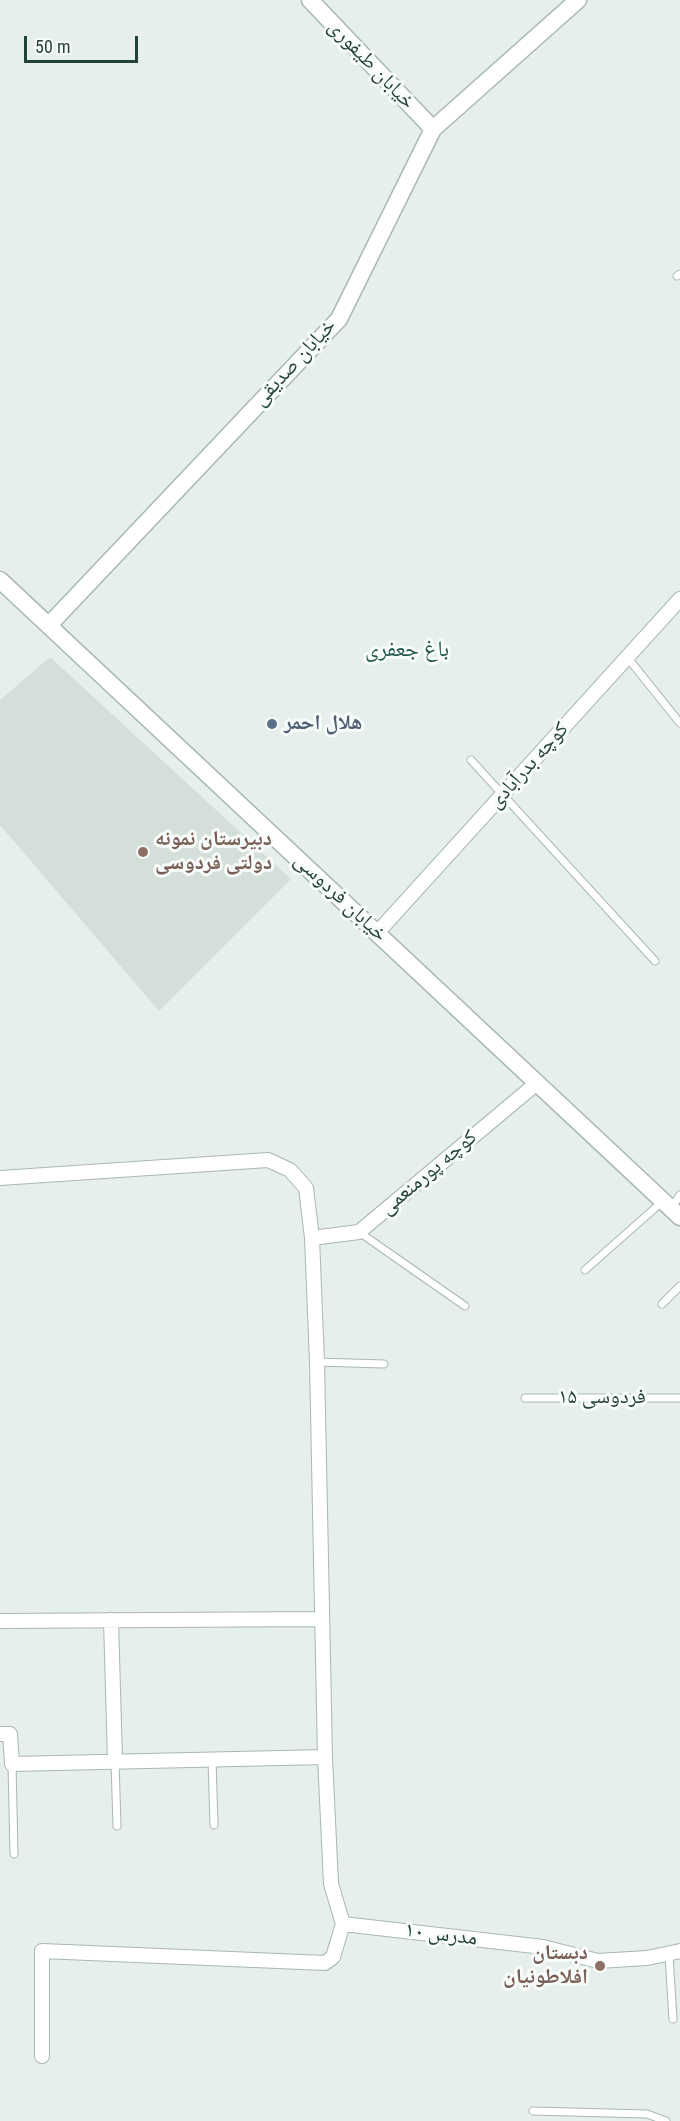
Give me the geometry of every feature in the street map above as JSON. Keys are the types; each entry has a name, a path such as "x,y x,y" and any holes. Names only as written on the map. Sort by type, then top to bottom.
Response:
{"street":[{"name":"خیابان طیفوری","path":"310,0 433,129"},
{"name":"خیابان صدیقی","path":"49,626 339,319 433,129 578,0"},
{"name":"خیابان فردوسی","path":"0,580 537,1083 673,1205"},
{"name":"کوچه بدرآبادی","path":"377,933 680,599"},
{"name":"کوچه پورمنعمی","path":"359,1232 537,1083"},
{"path":"0,1178 268,1160 290,1170 306,1188 312,1238 317,1362 320,1618 325,1757 331,1884 343,1924 333,1957 325,1963 42,1951 42,2056"},
{"path":"312,1238 359,1232"},
{"path":"0,1621 320,1618"},
{"path":"111,1620 115,1761"},
{"path":"0,1734 10,1734 12,1764 325,1757"},
{"name":"مدرس ۱۰","path":"343,1924 543,1947 598,1962 675,1953"}],"lane":[{"path":"627,657 680,723"},
{"path":"471,760 655,961"},
{"path":"585,1270 673,1205"},
{"path":"359,1232 465,1306"},
{"path":"662,1304 680,1286"},
{"path":"317,1362 384,1364"},
{"name":"فردوسی ۱۵","path":"525,1398 680,1398"},
{"path":"212,1759 214,1825"},
{"path":"115,1761 117,1826"},
{"path":"12,1764 14,1854"},
{"path":"673,2019 675,1953"},
{"path":"533,2111 647,2114 666,2121"}],"shaded area":[{"name":"دبیرستان نمونه دولتی فردوسی","path":"50,657 291,879 159,1011 0,825 0,700"}],"place":[{"name":"هلال احمر","path":"272,724"},
{"name":"دبیرستان نمونه دولتی فردوسی","path":"143,852"},
{"name":"دبستان افلاطونیان","path":"600,1966"}],"district":[{"name":"باغ جعفری","path":"407,650"}]}
